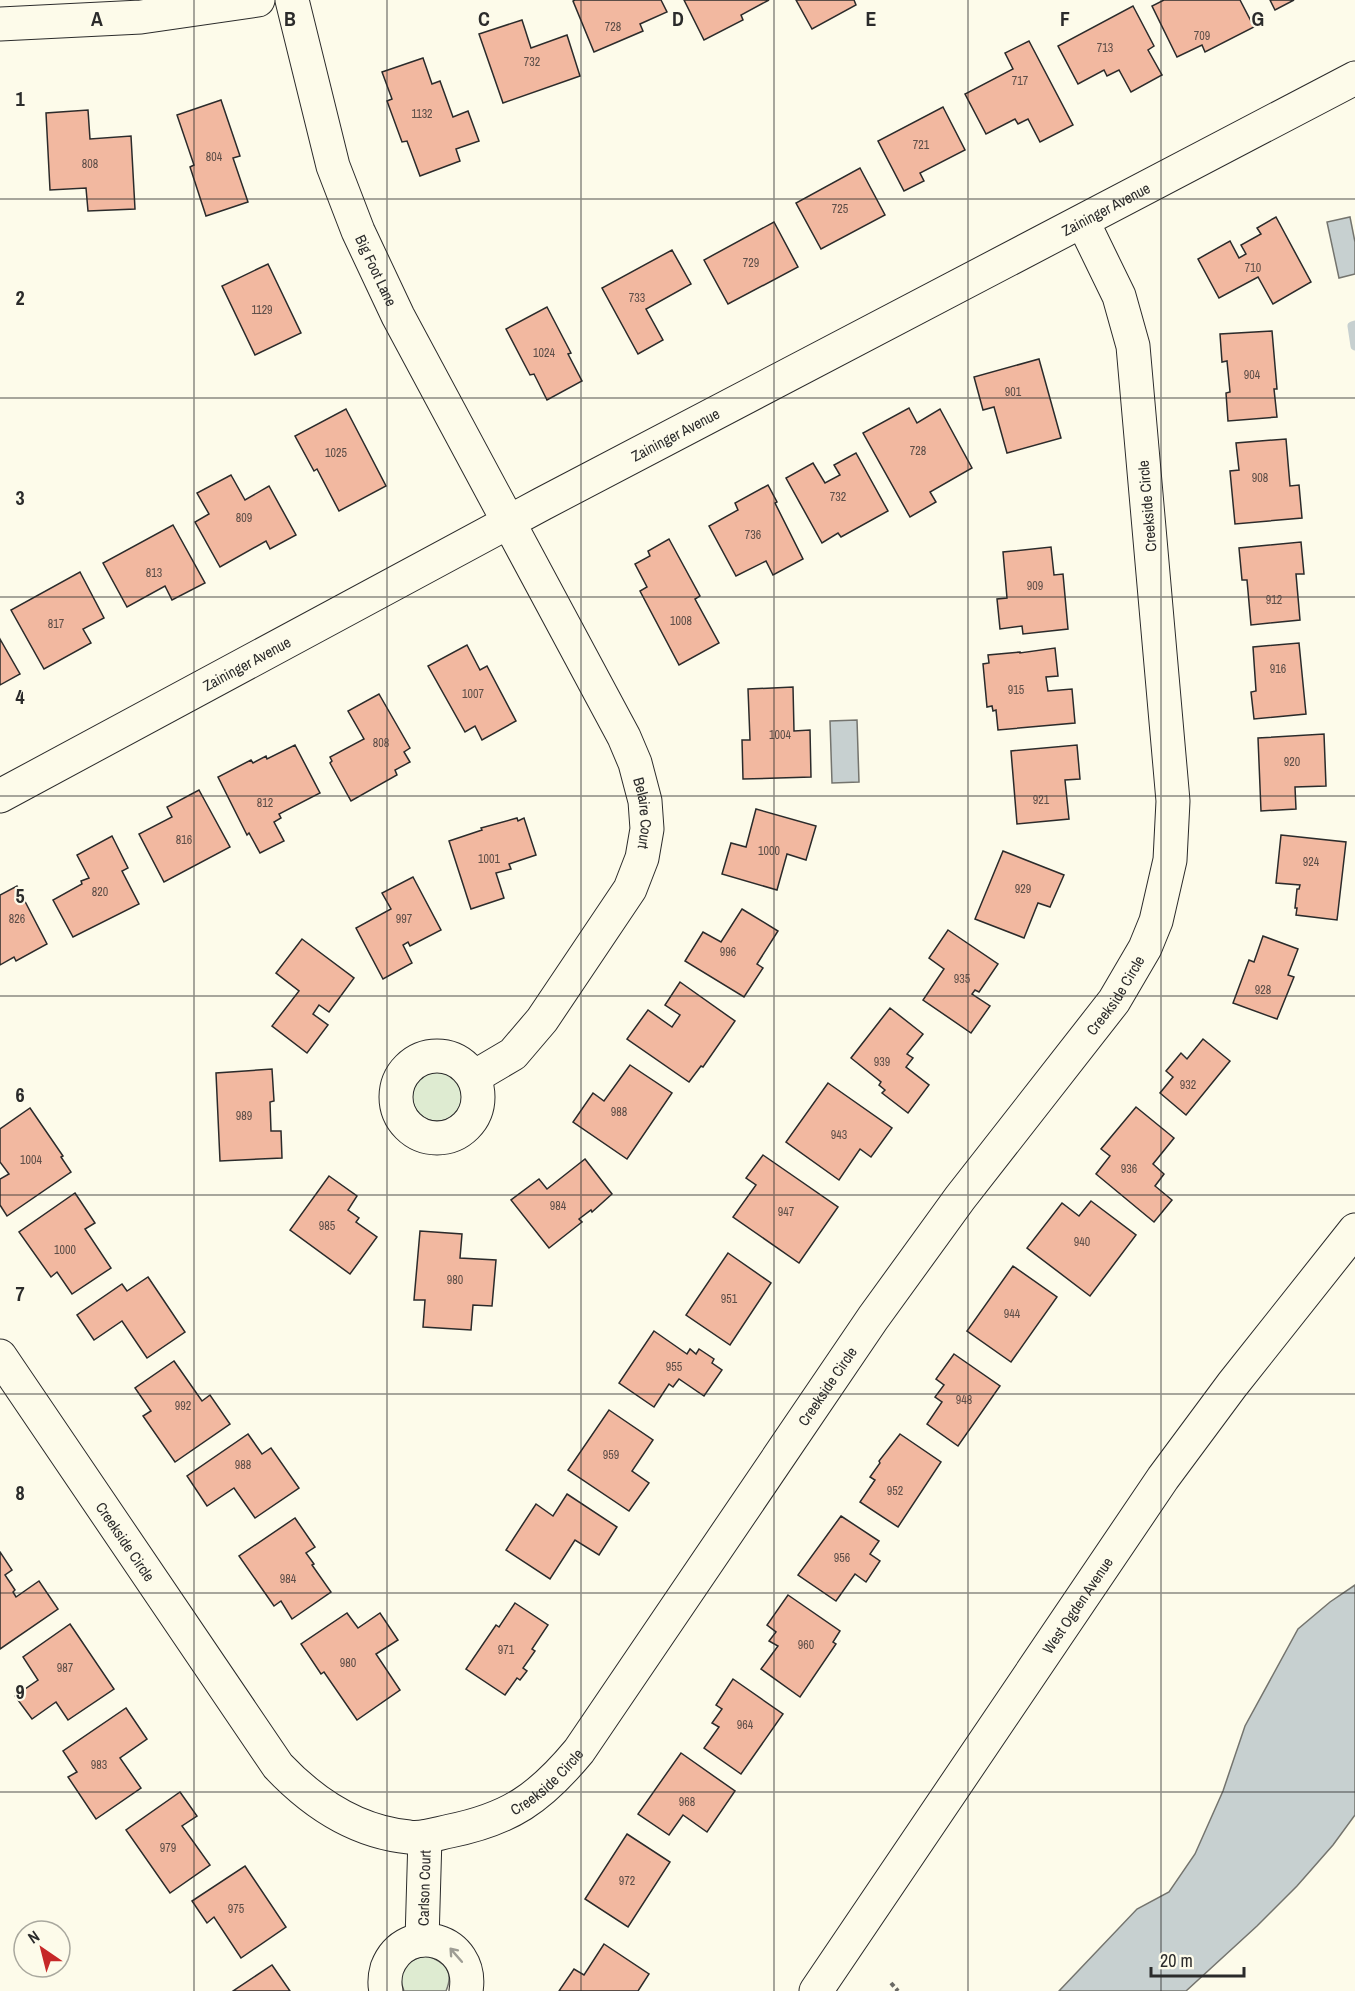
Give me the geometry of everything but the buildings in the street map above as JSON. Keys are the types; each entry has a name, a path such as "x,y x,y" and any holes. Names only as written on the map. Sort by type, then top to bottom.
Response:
{"street":[{"path":"0,24 141,17 258,0"},
{"name":"Big Foot Lane","path":"292,0 333,166 358,231 398,316 508,522"},
{"name":"Zaininger Avenue","path":"0,796 508,522 1355,78"},
{"name":"Creekside Circle","path":"0,1356 278,1767 299,1789 328,1810 371,1829 410,1838 425,1837 478,1825 523,1805 556,1779 579,1751 873,1318 960,1198 1114,1001 1153,930 1170,860 1173,801 1133,346 1119,296 1083,222"},
{"name":"Belaire Court","path":"474,1077 513,1054 542,1020 630,889 642,858 646,828 645,801 636,763 508,522"},
{"name":"West Ogden Avenue","path":"816,1991 1163,1478 1232,1385 1355,1230"},
{"name":"Carlson Court","path":"422,1940 425,1837"},
{"name":"Carlson Court","path":"386,1991 386,1973 390,1961 399,1950 422,1940 447,1945 457,1953 468,1977 466,1991"}],"path":[{"path":"891,1983 898,1991"}],"green space":[{"path":"432,1071 442,1071 455,1078 462,1091 462,1101 455,1114 442,1121 432,1121 423,1117 416,1110 412,1101 412,1091 416,1082 423,1075"},
{"path":"426,1955 446,1968 449,1978 446,1991 404,1991 401,1977 405,1967"}],"shaded area":[{"path":"1350,217 1355,242 1355,274 1339,278 1327,222"},
{"path":"857,720 859,782 832,783 830,721"},
{"path":"1355,1585 1355,1815 1333,1845 1297,1886 1186,1991 1059,1991 1137,1909 1169,1892 1195,1854 1223,1791 1245,1726 1298,1629 1330,1602"}],"waterway":[{"path":"1355,325 1352,326 1355,346"}]}
